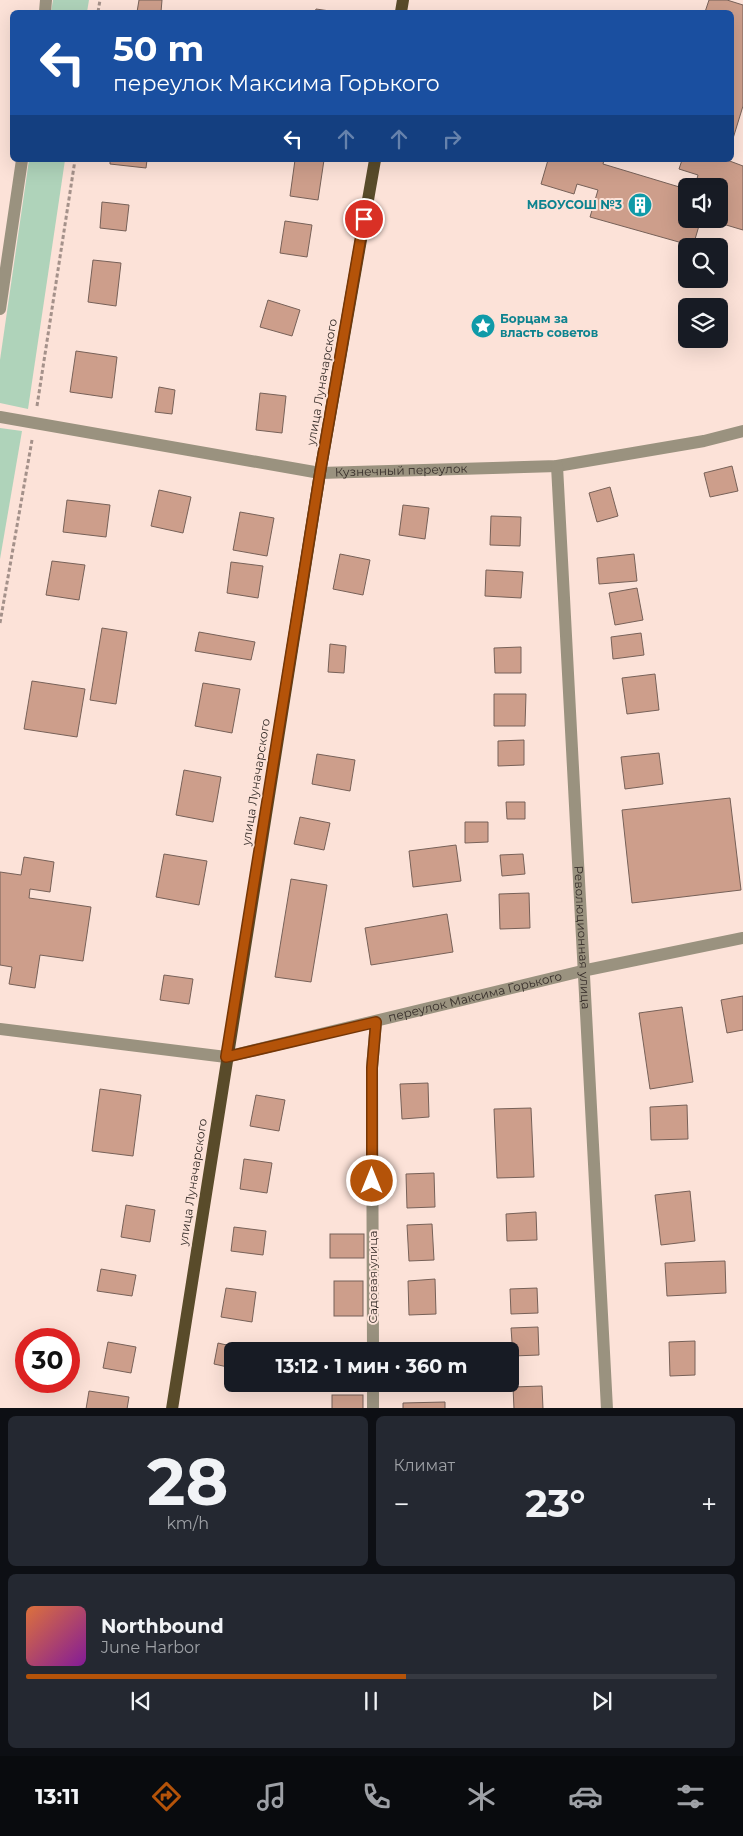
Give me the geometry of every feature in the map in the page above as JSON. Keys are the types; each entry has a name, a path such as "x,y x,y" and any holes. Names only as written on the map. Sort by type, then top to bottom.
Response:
{"main road":[{"name":"улица Луначарского","path":"172,1408 226,1057 320,473 375,162"}],"street":[{"path":"0,309 22,162"},
{"name":"Кузнечный переулок","path":"0,417 320,473 557,466 704,441 743,431"},
{"name":"Революционная улица","path":"557,466 582,971 607,1408"},
{"name":"переулок Максима Горького","path":"0,1030 226,1057 582,971 743,938"},
{"name":"Садовая улица","path":"373,1342 372,1068 376,1022"},
{"path":"373,1392 373,1408"}],"path":[{"path":"0,623 35,423 75,162"}],"green space":[{"path":"53,0 89,0 87,10 51,10"},
{"path":"29,162 65,162 28,409 0,403 0,360"},
{"path":"0,428 22,431 0,559"}],"building":[{"path":"139,0 162,0 161,10 137,10"},
{"path":"709,0 727,0 743,5 743,106 734,135 734,10 706,10"},
{"path":"110,162 147,162 146,168 110,164"},
{"path":"295,162 324,162 318,200 290,196"},
{"name":"МБОУСОШ №3","path":"547,162 604,162 603,164 678,187 678,228 698,228 695,238 678,238 678,242 590,217 598,190 577,184 574,194 541,184"},
{"path":"681,162 732,162 743,166 743,230 728,226 728,178 697,178 698,175 679,169"},
{"path":"102,202 129,205 126,231 100,228"},
{"path":"285,221 312,225 307,257 280,253"},
{"path":"93,260 121,263 116,306 88,302"},
{"path":"268,300 300,310 292,336 260,327"},
{"path":"76,351 117,357 112,398 70,392"},
{"path":"159,387 175,390 172,414 155,412"},
{"path":"260,393 286,396 282,433 256,430"},
{"path":"732,466 738,491 710,497 704,473"},
{"path":"610,487 618,516 597,522 589,493"},
{"path":"159,490 191,497 183,533 151,526"},
{"path":"67,500 110,505 106,537 63,532"},
{"path":"403,505 429,508 425,539 399,535"},
{"path":"240,512 274,518 267,556 233,550"},
{"path":"491,516 521,517 520,546 490,545"},
{"path":"340,554 370,560 363,595 333,589"},
{"path":"634,554 637,581 599,584 597,558"},
{"path":"52,561 85,565 79,600 46,595"},
{"path":"231,562 263,566 258,598 227,593"},
{"path":"486,570 523,572 521,598 485,596"},
{"path":"637,588 643,620 615,625 609,593"},
{"path":"102,628 127,632 116,704 90,700"},
{"path":"199,632 255,642 251,660 195,651"},
{"path":"641,633 644,655 613,659 611,637"},
{"path":"330,644 346,646 344,673 328,672"},
{"path":"521,647 521,673 495,673 494,648"},
{"path":"655,674 659,710 627,714 622,678"},
{"path":"32,681 85,689 77,737 24,729"},
{"path":"203,683 240,689 232,733 195,726"},
{"path":"494,694 526,694 525,726 494,726"},
{"path":"524,740 524,765 498,766 498,741"},
{"path":"659,753 663,784 625,789 621,757"},
{"path":"317,754 355,760 350,791 312,784"},
{"path":"184,770 221,777 213,822 176,815"},
{"path":"730,798 741,890 632,903 622,810"},
{"path":"506,802 525,802 525,819 507,819"},
{"path":"300,817 330,823 324,850 294,844"},
{"path":"465,822 488,822 488,842 465,843"},
{"path":"456,845 461,881 413,887 409,851"},
{"path":"164,854 207,861 199,905 156,897"},
{"path":"523,854 525,874 502,876 500,855"},
{"path":"24,857 54,862 50,892 30,889 29,898 91,907 83,961 40,955 35,988 9,984 12,967 0,965 0,872 21,875"},
{"path":"291,879 327,885 311,982 275,977"},
{"path":"529,893 530,928 500,929 499,894"},
{"path":"447,914 453,952 371,965 365,928"},
{"path":"164,975 193,979 189,1004 160,1000"},
{"path":"743,996 743,1030 727,1033 721,1000"},
{"path":"682,1007 693,1082 650,1089 639,1013"},
{"path":"428,1083 429,1117 402,1119 400,1084"},
{"path":"100,1089 141,1095 133,1156 92,1151"},
{"path":"256,1095 285,1100 279,1131 250,1126"},
{"path":"687,1105 688,1139 651,1140 650,1107"},
{"path":"531,1108 534,1177 497,1178 494,1109"},
{"path":"244,1159 272,1163 267,1193 240,1189"},
{"path":"434,1173 435,1207 407,1208 406,1174"},
{"path":"690,1191 695,1241 661,1245 655,1195"},
{"path":"126,1205 155,1210 150,1242 121,1237"},
{"path":"536,1212 537,1240 507,1241 506,1214"},
{"path":"432,1224 434,1260 409,1261 407,1225"},
{"path":"234,1227 266,1231 263,1255 231,1251"},
{"path":"330,1234 364,1234 364,1258 330,1258"},
{"path":"725,1261 726,1293 667,1296 665,1263"},
{"path":"101,1269 136,1275 132,1296 97,1291"},
{"path":"435,1279 436,1314 409,1315 408,1281"},
{"path":"334,1281 363,1281 363,1316 334,1316"},
{"path":"226,1288 256,1292 252,1322 221,1317"},
{"path":"537,1288 538,1313 511,1314 510,1289"},
{"path":"538,1327 539,1355 519,1356 519,1342 512,1342 511,1328"},
{"path":"695,1341 695,1375 670,1376 669,1342"},
{"path":"108,1342 136,1347 131,1373 103,1368"},
{"path":"218,1343 224,1344 224,1366 214,1364"},
{"path":"542,1386 543,1408 514,1408 513,1392 519,1392 519,1387"},
{"path":"89,1391 129,1397 127,1408 86,1408"},
{"path":"332,1395 363,1395 363,1408 332,1408"},
{"path":"445,1402 445,1408 403,1408 403,1403"}],"place":[{"name":"МБОУСОШ №3","path":"640,205"},
{"name":"Борцам за власть советов","path":"483,326"}],"route":[{"path":"364,219 320,473 226,1057 376,1022 372,1068 372,1181"}]}
